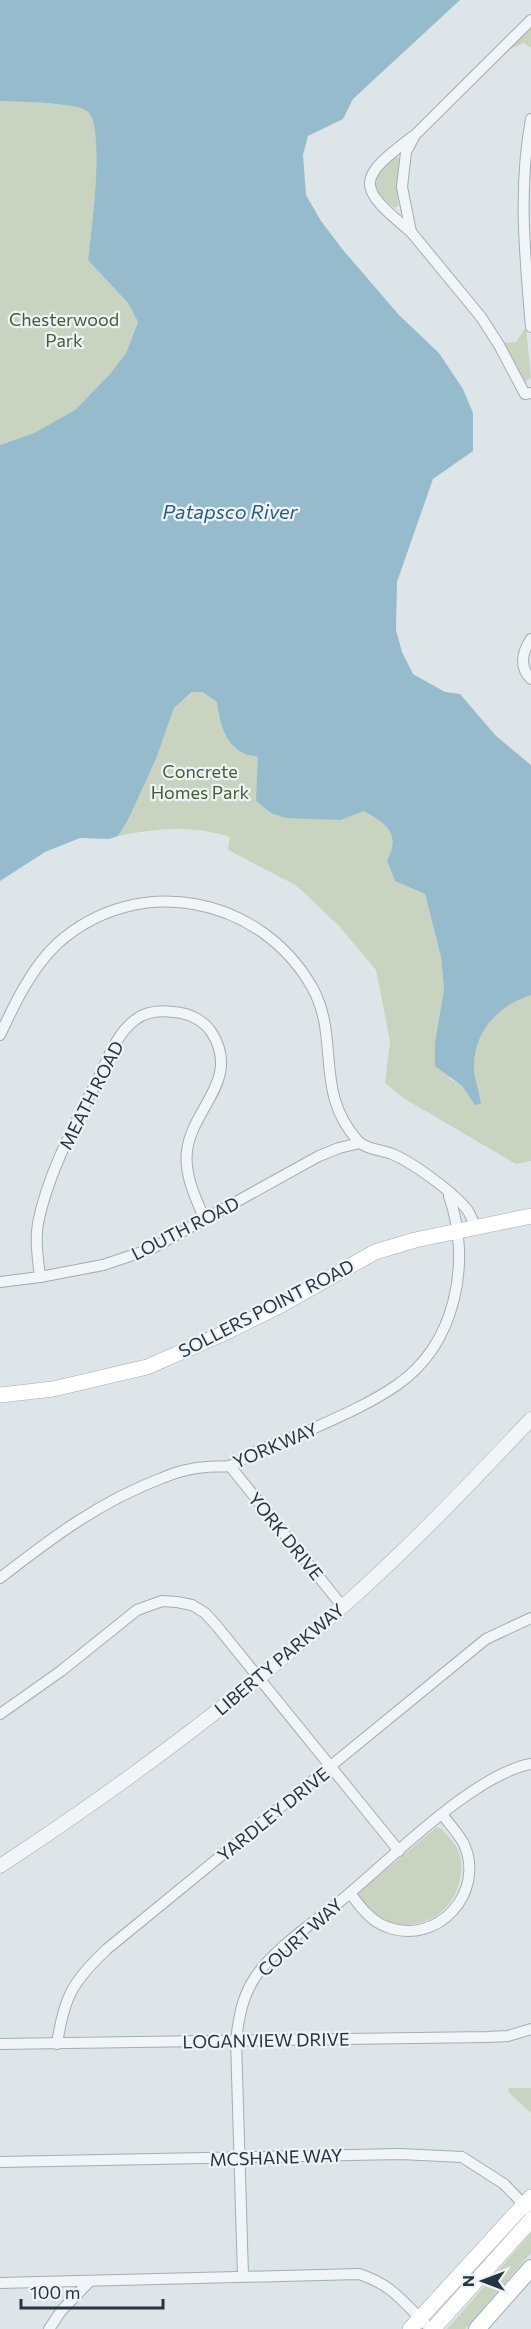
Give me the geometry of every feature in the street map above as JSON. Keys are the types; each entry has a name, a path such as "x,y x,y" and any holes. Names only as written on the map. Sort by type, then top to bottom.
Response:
{"main road":[{"name":"SOLLERS POINT ROAD","path":"0,1395 53,1389 147,1367 270,1310 375,1252 456,1231 531,1216"},
{"path":"415,2324 528,2205"},
{"path":"432,2329 531,2220"},
{"path":"477,2329 531,2268"}],"street":[{"path":"531,20 415,135 381,161 374,169 369,181 372,194 378,203 411,232 481,317 525,394 531,393"},
{"path":"531,119 524,195 531,327"},
{"path":"411,232 402,188 406,152 415,135"},
{"path":"531,639 525,648 523,663 526,674 531,679"},
{"path":"0,1035 27,984 45,958 74,931 95,918 130,906 153,902 178,902 224,911 243,919 274,941 289,955 313,990 324,1022 334,1101 341,1116 360,1143 393,1154 414,1165 467,1210 476,1227"},
{"name":"MEATH ROAD","path":"40,1277 37,1251 38,1226 55,1168 112,1050 128,1026 145,1014 169,1011 192,1017 211,1031 219,1052 220,1076 215,1091 190,1138 187,1150 190,1183 205,1220"},
{"name":"LOUTH ROAD","path":"0,1282 40,1277 123,1259 152,1249 319,1156 360,1143"},
{"name":"YORKWAY","path":"0,1578 84,1515 117,1498 173,1474 206,1467 230,1466 256,1451 292,1438 378,1397 413,1372 433,1348 451,1312 456,1287 459,1257 454,1209 448,1193"},
{"name":"LIBERTY PARKWAY","path":"0,1866 155,1757 259,1679 343,1607 423,1531 531,1419"},
{"name":"YORK DRIVE","path":"230,1466 343,1607"},
{"path":"0,1714 61,1671 137,1610 162,1602 192,1605 205,1614 399,1851"},
{"name":"YARDLEY DRIVE","path":"57,2044 62,2010 77,1981 107,1949 486,1639 531,1618"},
{"name":"COURT WAY","path":"243,2276 236,2040 239,2012 246,1993 268,1961 442,1814 488,1781 505,1772 531,1764"},
{"path":"350,1893 366,1913 385,1926 394,1929 418,1929 430,1926 448,1916 464,1898 468,1865 464,1845 442,1814"},
{"name":"LOGANVIEW DRIVE","path":"0,2044 487,2037 508,2036 531,2029"},
{"name":"MCSHANE WAY","path":"0,2162 400,2154 462,2157 504,2184 528,2205"},
{"path":"0,2283 359,2274 372,2278 401,2296 415,2324 432,2329"},
{"path":"49,2329 61,2311 89,2282"}],"green space":[{"path":"531,25 531,48 524,43 506,51"},
{"name":"Chesterwood Park","path":"0,101 58,104 80,108 87,111 93,120 96,136 96,181 88,260 128,303 138,322 126,353 110,374 75,410 34,433 0,445"},
{"path":"395,156 400,163 398,206 394,208 378,193 376,184 383,163"},
{"path":"526,327 531,377 522,382 498,343 516,342"},
{"name":"Concrete Homes Park","path":"193,692 201,692 217,702 219,718 258,757 258,777 341,820 364,811 385,825 392,837 393,844 387,861 395,881 425,894 441,957 444,990 435,1042 450,1079 462,1086 475,1105 481,1104 474,1067 478,1042 490,1021 499,1013 519,999 531,995 531,1161 516,1164 405,1099 385,1083 390,1041 376,970 339,926 297,886 228,850 230,837 216,833 174,829 118,836 128,820 156,759 174,708"},
{"path":"437,1827 444,1831 453,1842 461,1860 460,1880 447,1907 432,1918 413,1924 392,1924 374,1916 357,1894"},
{"path":"509,2088 531,2088 531,2113 508,2092"},
{"path":"531,2233 531,2253 465,2329 447,2329"}],"water":[{"name":"Patapsco River","path":"0,0 460,0 353,99 343,119 308,136 303,155 306,195 321,221 399,315 439,353 463,389 473,413 473,451 433,479 397,582 396,630 402,652 413,674 445,692 460,694 496,736 531,765 531,995 519,999 499,1013 490,1021 478,1042 474,1067 481,1104 475,1105 462,1086 435,1066 435,1042 444,990 441,957 425,894 395,881 387,861 393,844 392,837 385,825 364,811 341,820 286,818 271,813 256,801 258,757 243,753 232,744 221,724 217,702 202,692 192,692 174,708 156,759 128,820 118,836 109,839 80,838 45,852 0,881 0,445 34,433 75,410 110,374 126,353 138,322 128,303 88,260 96,181 96,136 93,120 87,111 80,108 58,104 0,101"}]}
